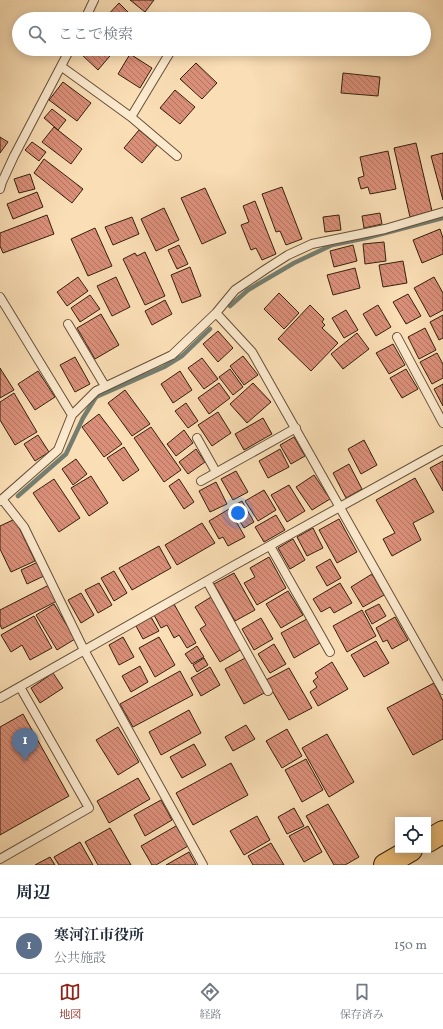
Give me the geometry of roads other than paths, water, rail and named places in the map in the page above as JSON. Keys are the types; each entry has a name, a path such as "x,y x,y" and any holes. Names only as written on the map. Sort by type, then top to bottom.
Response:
{"main road":[{"path":"431,839 443,832"},
{"path":"385,865 406,853"}],"lane":[{"path":"88,12 94,0"},
{"path":"0,190 14,156 67,56"},
{"path":"131,117 168,56"},
{"path":"62,67 131,117 177,156"},
{"path":"203,865 84,650 24,527 1,500 58,450 72,415 96,390 172,355 216,313 235,290 266,269 288,255 312,244 385,229 443,212"},
{"path":"0,297 72,415"},
{"path":"216,313 252,352 443,690"},
{"path":"68,324 105,386"},
{"path":"397,337 443,423"},
{"path":"201,481 296,428"},
{"path":"197,438 216,472"},
{"path":"0,698 443,450"},
{"path":"270,546 330,652"},
{"path":"207,581 268,691"},
{"path":"0,859 89,808 20,687"}],"waterway":[{"path":"230,306 248,290 294,263 332,245 366,238 443,218"},
{"path":"18,496 66,454 83,418 96,397 164,367 182,356 210,329"}],"place":[{"name":"寒河江市役所","path":"25,761"}]}
